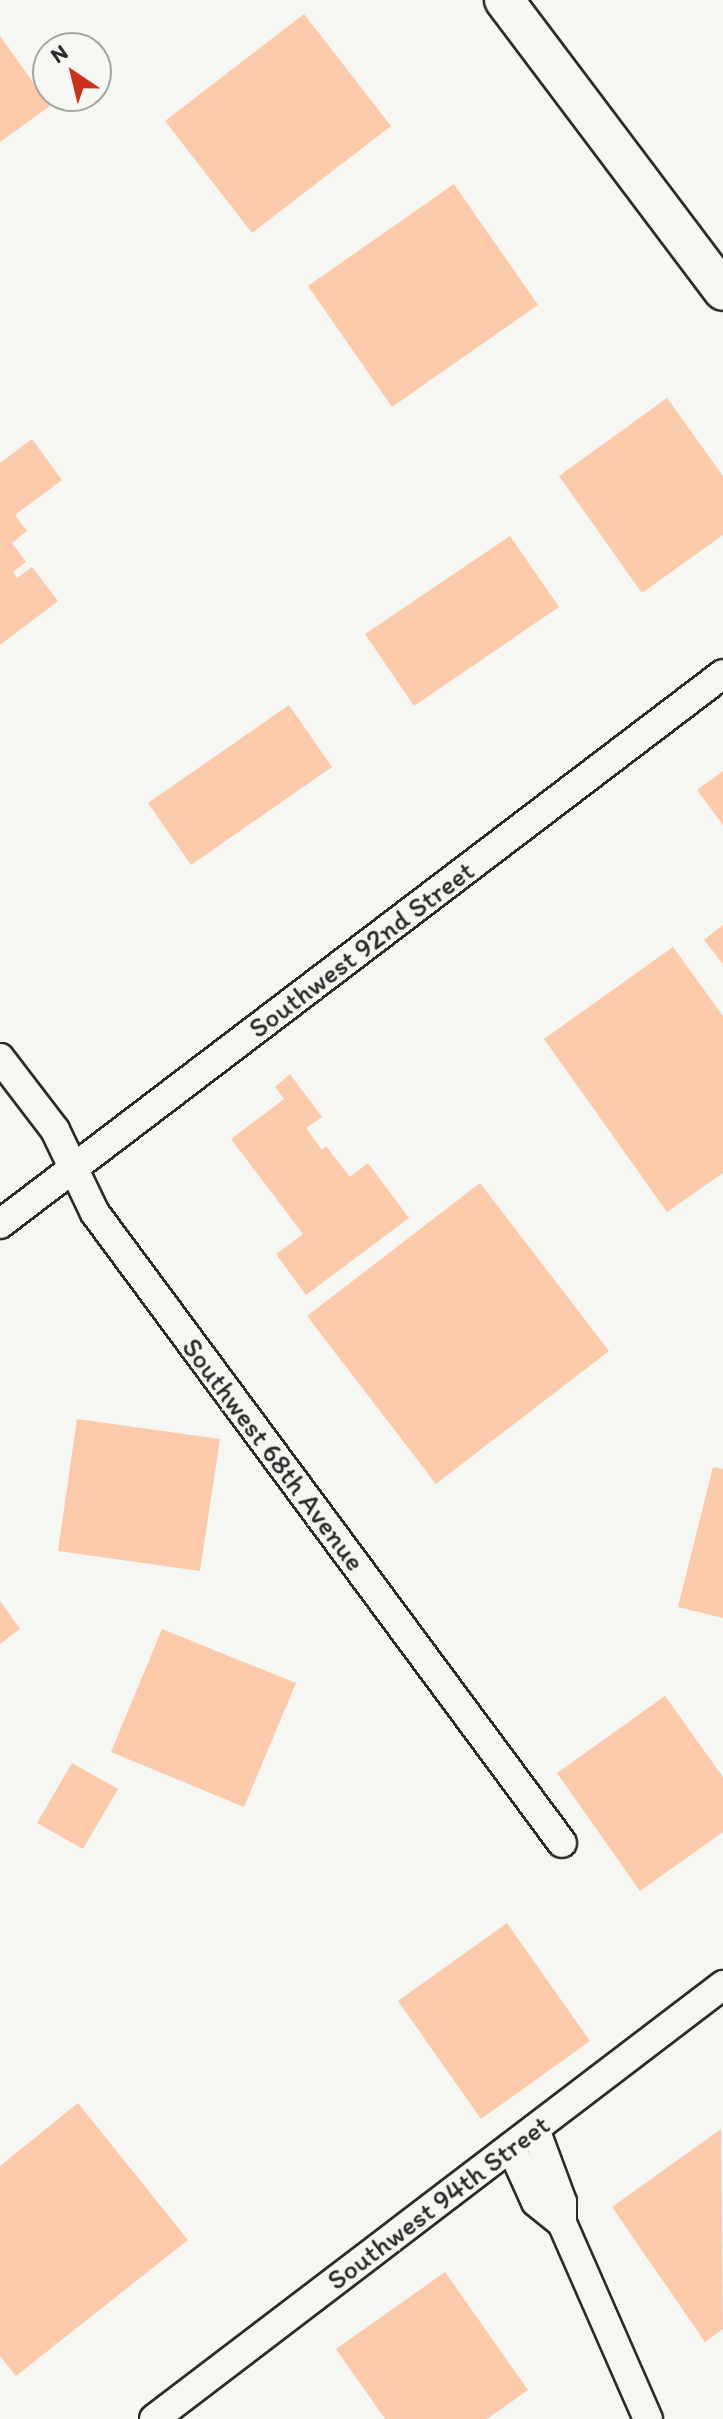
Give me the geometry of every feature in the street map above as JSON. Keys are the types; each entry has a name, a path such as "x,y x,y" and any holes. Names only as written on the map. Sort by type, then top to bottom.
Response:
{"main road":[{"path":"504,0 723,291"}],"street":[{"name":"Southwest 92nd Street","path":"0,1224 723,674"},
{"name":"Southwest 68th Avenue","path":"0,1058 55,1130 95,1213 562,1843"},
{"name":"Southwest 94th Street","path":"154,2419 723,1985"},
{"path":"535,2129 562,2202 562,2223 648,2419"},
{"path":"511,2147 536,2202 562,2223"}],"building":[{"path":"304,14 391,126 252,233 165,121"},
{"path":"0,36 32,81 32,112 42,112 0,142"},
{"path":"454,184 538,305 392,407 308,286"},
{"path":"667,398 723,476 723,535 642,593 559,476"},
{"path":"32,439 62,480 15,515 27,531 12,543 26,562 13,572 17,578 32,567 58,601 0,645 0,463"},
{"path":"510,536 559,607 414,706 365,634"},
{"path":"289,705 332,767 191,865 148,803"},
{"path":"723,771 723,825 697,790"},
{"path":"723,925 723,964 704,940"},
{"path":"673,947 723,1016 723,1173 667,1212 544,1039"},
{"path":"290,1074 322,1117 306,1128 322,1150 326,1146 350,1177 368,1163 409,1218 306,1295 276,1254 303,1234 231,1139 284,1099 275,1087"},
{"path":"480,1183 609,1351 436,1484 307,1316"},
{"path":"77,1419 220,1439 200,1571 58,1551"},
{"path":"713,1467 723,1469 723,1618 678,1607"},
{"path":"0,1601 20,1629 0,1644"},
{"path":"162,1629 296,1683 244,1807 111,1752"},
{"path":"665,1696 723,1777 723,1832 640,1891 557,1773"},
{"path":"72,1763 118,1789 83,1849 37,1823"},
{"path":"507,1923 590,2041 481,2119 398,2001"},
{"path":"78,2103 188,2240 16,2376 0,2356 0,2166"},
{"path":"721,2129 723,2329 705,2342 612,2207"},
{"path":"445,2272 528,2390 487,2419 385,2419 336,2349"}]}
